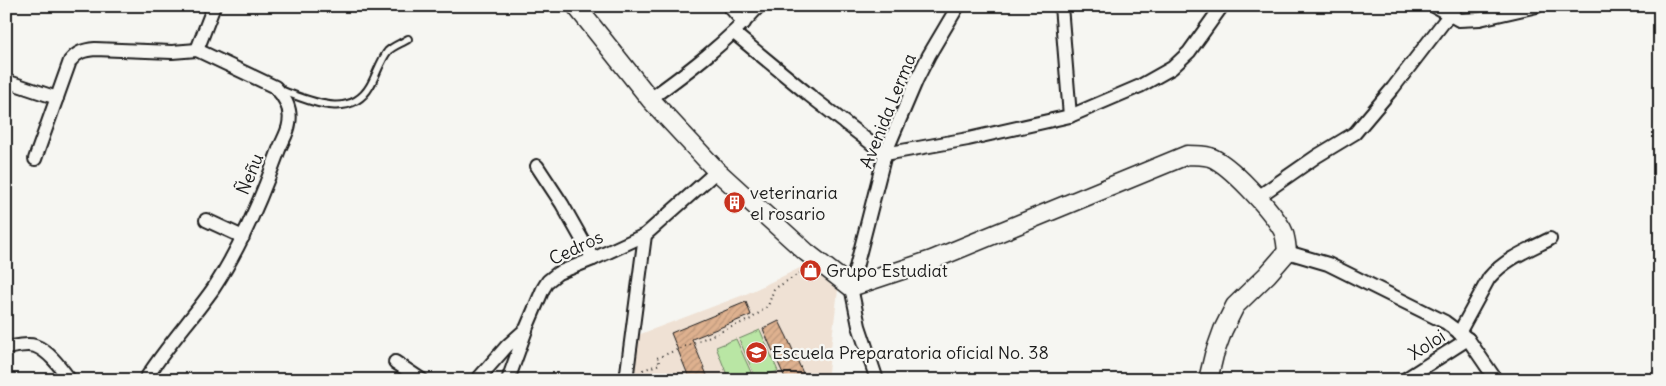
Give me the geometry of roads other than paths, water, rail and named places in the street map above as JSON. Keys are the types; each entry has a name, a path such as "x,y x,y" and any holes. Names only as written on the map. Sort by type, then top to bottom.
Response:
{"main road":[{"path":"576,6 650,99 717,171 817,261 851,287 932,260 1187,156 1200,155 1211,157 1234,174 1258,197 1282,229 1286,238 1287,252 1267,275 1235,306 1222,330 1208,380"}],"street":[{"path":"35,159 70,61 76,54 85,50 95,49 172,52 197,50 214,6"},
{"path":"729,6 744,23"},
{"path":"650,99 686,73 734,33 759,6"},
{"name":"Avenida Lerma","path":"877,380 859,326 851,287 885,154 917,79 958,6"},
{"path":"1061,6 1070,116"},
{"path":"734,33 885,154 1070,116 1140,86 1172,68 1189,52 1222,6"},
{"path":"1434,6 1453,10 1459,20 1480,19 1537,6"},
{"path":"1258,197 1317,156 1355,133 1393,88 1453,10"},
{"name":"Ñeñu","path":"145,380 156,362 213,288 243,236 258,204 289,125 289,110 284,96 274,87 197,50"},
{"path":"6,82 58,98"},
{"path":"537,166 566,211 593,259"},
{"name":"Cedros","path":"477,380 507,346 526,329 548,281 558,273 593,259 645,234 717,171"},
{"path":"206,220 243,236"},
{"path":"626,380 645,234"},
{"path":"1464,336 1495,270 1510,259 1550,239"},
{"path":"1287,252 1328,264 1445,322 1464,336 1496,380"},
{"path":"508,380 526,329"},
{"name":"Xoloi","path":"1404,380 1464,336"},
{"path":"6,348 34,346 54,360 70,380"},
{"path":"395,362 418,379"}],"lane":[{"path":"274,87 322,105 338,106 358,100 369,88 388,52 408,39"}],"place":[{"name":"veterinaria el rosario","path":"734,203"},
{"name":"Grupo Estudiat","path":"810,271"},
{"name":"Escuela Preparatoria oficial No. 38","path":"756,353"}]}
